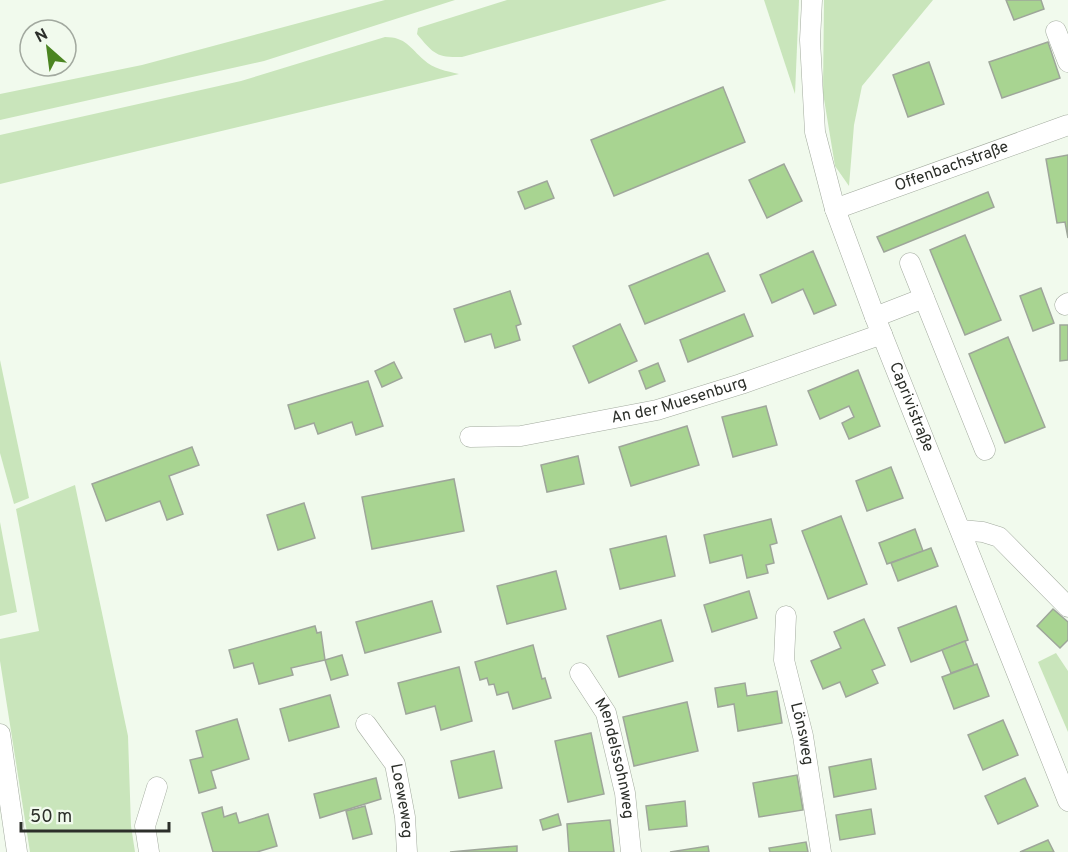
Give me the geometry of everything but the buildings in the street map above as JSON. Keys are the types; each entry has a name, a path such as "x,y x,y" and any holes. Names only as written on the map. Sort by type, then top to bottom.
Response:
{"street":[{"name":"Caprivistraße","path":"812,0 810,40 815,132 835,209 879,326 1068,801"},
{"path":"1056,31 1068,62"},
{"name":"Offenbachstraße","path":"835,209 1068,125"},
{"path":"910,263 985,450"},
{"name":"An der Muesenburg","path":"470,437 521,436 657,410 741,384 879,326 924,298"},
{"path":"961,530 983,532 999,537 1068,606"},
{"name":"Lönsweg","path":"786,616 784,660 803,736 821,852"},
{"name":"Mendelssohnweg","path":"580,673 606,713 625,793 631,852"},
{"name":"Loeweweg","path":"366,724 395,764 405,817 407,852"},
{"path":"0,734 7,832 17,852"},
{"path":"149,852 145,826 157,787"}],"green space":[{"path":"385,0 455,0 264,61 0,120 0,94 142,65"},
{"path":"507,0 667,0 462,57 436,53 417,34 418,28"},
{"path":"764,0 799,0 795,94"},
{"path":"824,0 933,0 862,86 854,125 849,186 835,166 823,93"},
{"path":"385,37 403,41 432,66 459,74 0,184 0,135 241,81"},
{"path":"0,360 29,498 14,504 0,453"},
{"path":"75,485 128,736 131,826 135,852 30,852 0,661 0,639 39,631 16,509"},
{"path":"0,522 17,612 0,616"},
{"path":"1056,653 1068,671 1068,732 1038,662"}]}
